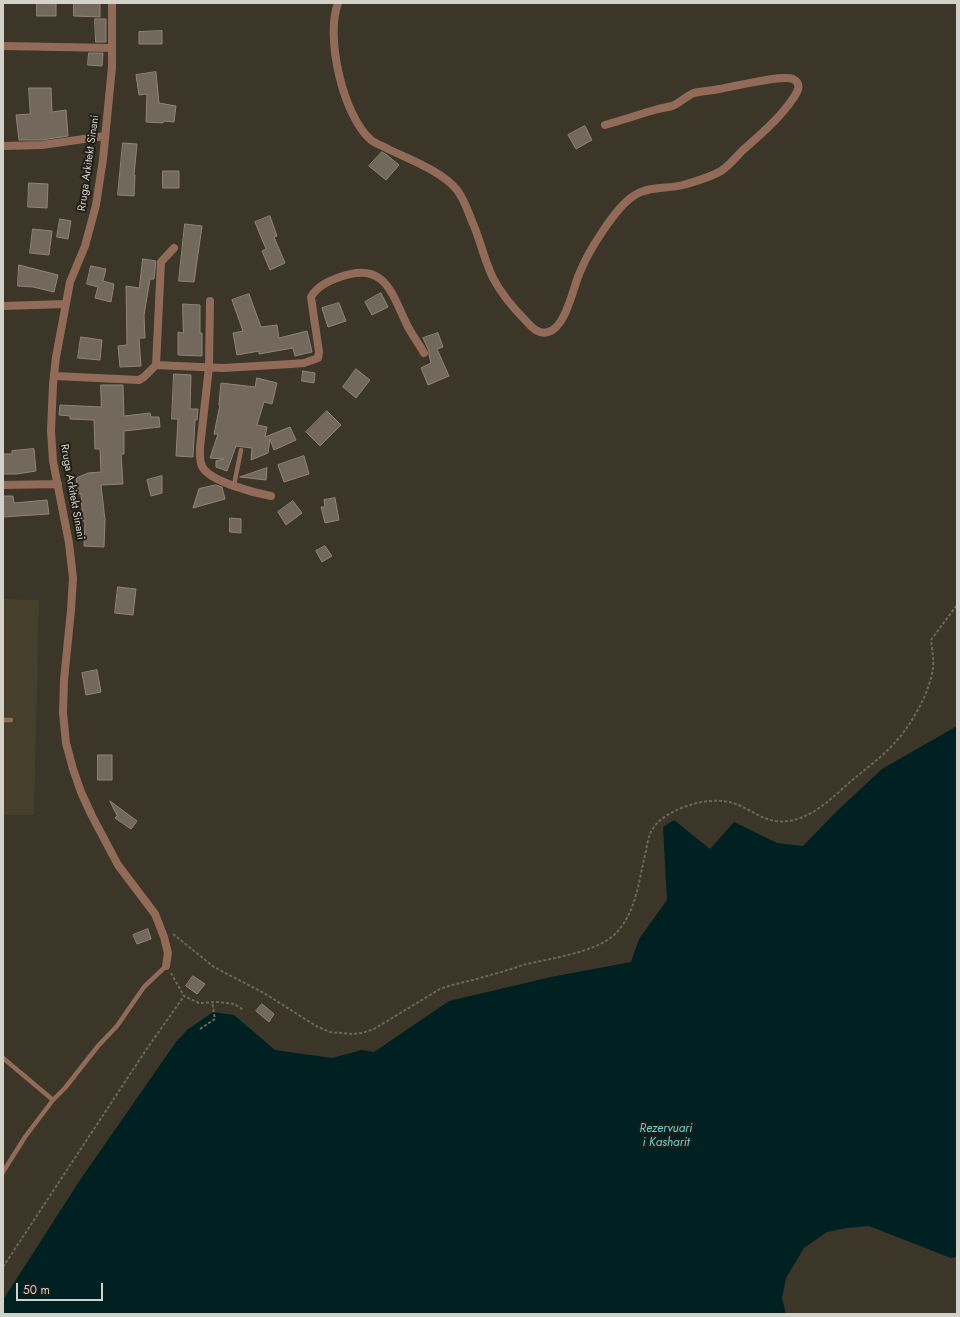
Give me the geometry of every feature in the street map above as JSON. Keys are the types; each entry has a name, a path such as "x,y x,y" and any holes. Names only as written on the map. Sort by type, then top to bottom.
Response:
{"street":[{"name":"Rruga Arkitekt Sinani","path":"112,3 112,67 96,205 85,246 70,282 56,357 54,376 51,431 58,484 70,543 73,578 64,680 63,713 66,743 75,775 92,816 118,865 155,914 168,953 166,966"},
{"path":"338,3 336,7 333,34 336,56 345,95 350,110 357,123 372,141 426,167 443,177 458,191 493,277 503,295 511,306 532,327 542,333 555,329 562,320 579,272 593,247 615,214 628,199 644,190 679,186 700,180 724,169 788,107 798,91 799,85 795,80 788,78 772,79 694,93 673,105 604,125"},
{"path":"3,46 112,48"},
{"path":"3,146 42,146 105,136"},
{"path":"54,376 139,380 156,365 161,262 174,248"},
{"path":"156,365 223,368 304,363 318,358 319,352 311,297 319,288 332,280 360,272 376,276 383,280 387,285 401,308 408,327 424,353"},
{"path":"210,302 209,367 200,447 202,466 207,473 234,486 257,494 271,496"},
{"path":"3,306 66,304"},
{"path":"3,486 58,484"}],"lane":[{"path":"234,486 241,450"},
{"path":"3,720 11,720"},
{"path":"3,1172 25,1137 52,1100 66,1088 98,1046 118,1026 144,988 166,966"},
{"path":"3,1058 52,1100"}],"path":[{"path":"170,931 214,967 264,993 316,1026 330,1032 352,1034 362,1033 374,1029 449,985 479,979 523,965 567,956 592,947 608,939 617,932 630,913 649,834 655,825 665,816 688,806 718,800 735,804 760,817 772,820 787,821 806,817 832,798 887,751 898,740 908,726 924,698 933,669 931,640 957,605"},
{"path":"166,966 184,996 199,1003 212,1002 234,1004 244,1010"},
{"path":"3,1267 146,1050 184,996"},
{"path":"200,1029 215,1019 212,1002"}],"shaded area":[{"path":"3,599 39,600 34,815 3,815"}],"water":[{"name":"Rezervuari i Kasharit","path":"957,726 957,1257 951,1258 869,1226 827,1232 804,1248 786,1278 782,1298 786,1314 3,1314 3,1300 80,1180 176,1042 187,1030 213,1012 234,1015 275,1050 332,1058 362,1050 374,1052 449,1001 551,977 631,962 639,939 667,900 663,827 674,820 710,849 734,822 777,843 803,846 837,811 882,769"}],"building":[{"path":"37,3 56,3 56,16 37,16"},
{"path":"74,3 100,3 100,17 74,16"},
{"path":"95,19 106,19 106,42 96,42"},
{"path":"162,31 162,44 139,44 139,32"},
{"path":"89,53 103,53 102,66 88,65"},
{"path":"156,72 159,103 176,106 174,122 146,122 147,94 139,95 136,75"},
{"path":"29,88 51,88 52,112 66,110 68,136 42,140 19,140 16,115 30,114"},
{"path":"585,126 592,140 576,149 568,135"},
{"path":"123,143 137,144 134,175 134,196 118,195"},
{"path":"382,152 399,165 386,180 369,166"},
{"path":"163,171 179,171 179,188 163,188"},
{"path":"29,183 48,184 47,208 28,207"},
{"path":"270,216 277,236 274,237 285,263 270,270 262,251 266,249 255,222"},
{"path":"60,219 71,221 68,239 57,237"},
{"path":"185,224 202,226 194,282 179,281"},
{"path":"33,229 52,231 49,255 30,253"},
{"path":"143,259 156,261 154,279 150,279 144,315 145,338 139,338 141,366 120,367 118,346 127,345 126,286 139,288"},
{"path":"19,265 58,275 54,292 33,287 18,286"},
{"path":"91,266 106,269 103,281 114,284 111,302 95,298 98,287 87,284"},
{"path":"381,293 388,307 372,315 365,302"},
{"path":"249,294 261,327 277,325 279,338 307,331 312,352 295,356 293,348 259,354 259,351 237,355 233,333 243,331 232,300"},
{"path":"339,303 346,321 328,327 322,308"},
{"path":"183,304 200,305 202,356 178,355 178,332 183,333"},
{"path":"438,333 443,347 437,349 449,376 428,385 421,368 431,363 429,351 423,338"},
{"path":"81,337 102,340 100,360 78,358"},
{"path":"356,369 370,380 356,398 343,387"},
{"path":"303,371 315,373 314,383 302,381"},
{"path":"174,374 191,375 190,409 198,409 197,420 195,420 193,457 176,456 178,419 172,419"},
{"path":"257,378 277,383 272,404 264,402 257,425 267,427 265,437 290,427 296,440 274,450 270,439 268,453 251,460 252,448 236,446 227,471 216,467 216,461 224,459 210,458 218,434 214,434 220,405 221,383 255,387"},
{"path":"101,385 123,385 124,416 150,413 151,417 159,417 160,427 124,431 124,454 121,454 123,484 101,485 105,520 104,547 84,546 85,521 83,521 81,494 78,494 76,478 88,473 101,472 100,449 95,449 94,420 70,419 70,416 59,415 60,405 101,407"},
{"path":"327,411 341,425 320,446 306,432"},
{"path":"34,449 36,471 17,474 3,474 3,454 12,454 12,451"},
{"path":"304,456 309,474 284,482 278,465"},
{"path":"267,468 266,480 240,477"},
{"path":"162,476 162,493 151,496 147,480"},
{"path":"216,485 222,487 225,499 193,508 199,489"},
{"path":"3,496 13,496 14,503 47,500 49,514 3,517"},
{"path":"335,498 339,520 325,523 321,507 325,507 324,500"},
{"path":"293,501 302,513 286,525 278,512"},
{"path":"230,518 241,519 241,533 230,532"},
{"path":"325,546 332,556 322,562 316,551"},
{"path":"118,587 136,589 133,615 115,613"},
{"path":"97,670 101,692 86,695 82,673"},
{"path":"98,755 112,755 112,780 98,780"},
{"path":"110,801 137,821 131,829 115,818 117,816"},
{"path":"148,929 151,939 137,944 133,935"},
{"path":"193,976 205,984 197,994 186,986"},
{"path":"262,1004 274,1014 269,1022 256,1011"}]}
